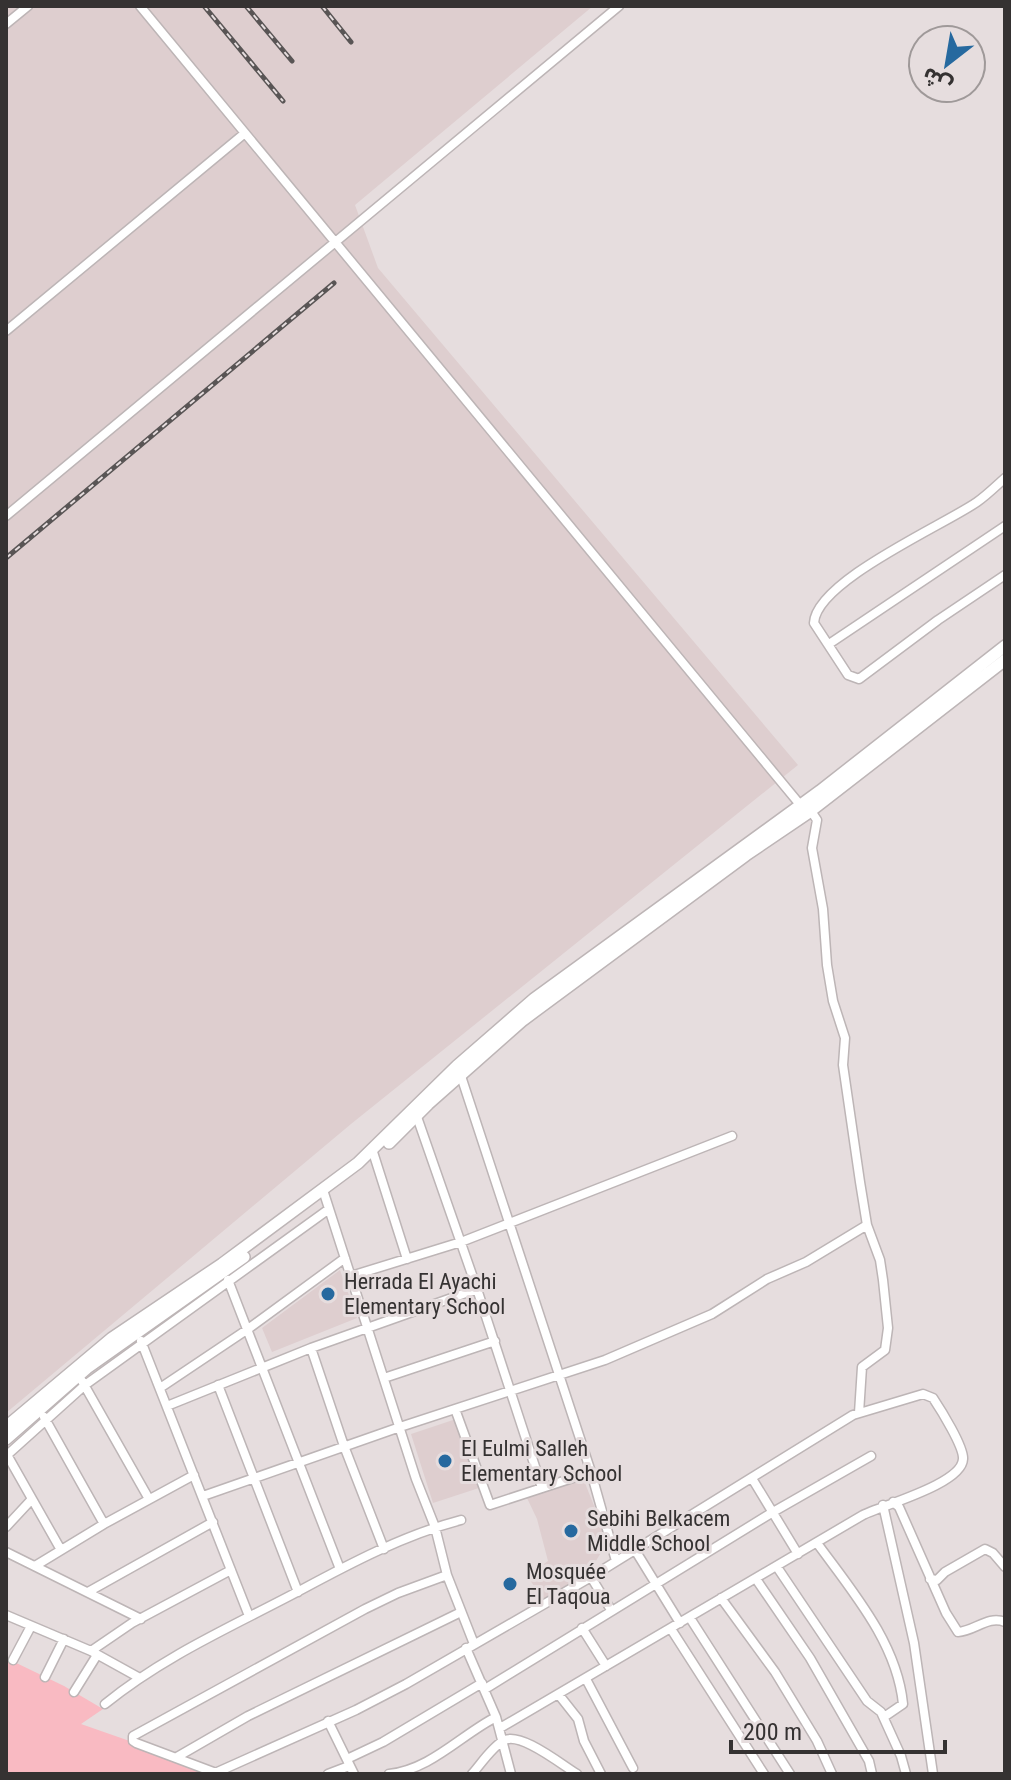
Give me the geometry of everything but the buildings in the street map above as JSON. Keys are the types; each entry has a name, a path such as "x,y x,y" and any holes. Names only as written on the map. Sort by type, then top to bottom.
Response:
{"main road":[{"path":"806,810 1005,646"},
{"path":"6,1439 326,1198 534,999 806,810 1005,660"},
{"path":"6,1427 112,1338 225,1273"}],"street":[{"path":"6,24 28,6"},
{"path":"140,6 817,820 812,848 820,890 827,965 833,1001 845,1038 843,1065 867,1225 880,1260 887,1339 885,1350 862,1367 859,1413"},
{"path":"6,516 619,6"},
{"path":"6,331 245,133"},
{"path":"1005,478 977,502 860,570 827,599 815,615 814,623 848,675 859,679 1005,575"},
{"path":"829,644 1005,526"},
{"path":"459,1070 591,1472 616,1561"},
{"path":"415,1113 495,1341 542,1488"},
{"path":"351,1276 461,1242 732,1136"},
{"path":"374,1153 407,1259"},
{"path":"340,1569 225,1273 326,1198 416,1479 435,1527 470,1646 504,1740 511,1774"},
{"path":"203,1496 400,1427 559,1376 704,1318 767,1279 806,1262 867,1225"},
{"path":"160,1388 345,1258"},
{"path":"167,1406 366,1327 477,1289"},
{"path":"139,1337 249,1616"},
{"path":"384,1378 495,1341"},
{"path":"311,1348 344,1446 384,1549"},
{"path":"82,1380 149,1499"},
{"path":"218,1385 298,1592"},
{"path":"447,1575 365,1609 133,1736 133,1741 214,1773 406,1684 591,1577 859,1413 923,1394 929,1395 962,1452 963,1462 957,1471 931,1488 883,1505 500,1728"},
{"path":"455,1409 488,1504 591,1472"},
{"path":"61,1550 6,1455 43,1414 104,1524"},
{"path":"328,1774 350,1766 383,1742 484,1686 871,1456"},
{"path":"35,1566 194,1475"},
{"path":"753,1480 798,1554"},
{"path":"6,1527 32,1499"},
{"path":"893,1502 899,1507 946,1613 958,1632 993,1619 1005,1622"},
{"path":"883,1505 914,1643 933,1774"},
{"path":"105,1704 138,1677 249,1616 384,1549 435,1527 461,1520"},
{"path":"88,1592 213,1522"},
{"path":"817,1543 878,1632 895,1664 903,1704 884,1717"},
{"path":"930,1579 937,1580 985,1549 1005,1567"},
{"path":"635,1550 680,1623"},
{"path":"6,1552 141,1619"},
{"path":"777,1567 867,1701 884,1717 906,1774"},
{"path":"74,1692 94,1653 141,1619 231,1570"},
{"path":"591,1577 611,1610"},
{"path":"756,1579 810,1658 869,1761 872,1774"},
{"path":"721,1598 775,1672 817,1741 832,1774"},
{"path":"177,1757 320,1679 461,1612"},
{"path":"6,1615 30,1628 94,1653 138,1677"},
{"path":"690,1618 790,1774"},
{"path":"13,1660 30,1628"},
{"path":"582,1628 606,1666"},
{"path":"671,1629 764,1774"},
{"path":"45,1677 64,1639"},
{"path":"586,1679 633,1768"},
{"path":"559,1695 578,1719 584,1741 601,1774"},
{"path":"389,1774 415,1770 496,1717"},
{"path":"328,1721 350,1766"},
{"path":"472,1774 504,1740 513,1738 526,1742 577,1774"}],"shaded area":[{"path":"6,6 593,6 355,205 378,268 798,765 351,1124 6,1413"},
{"name":"Herrada El Ayachi Elementary School","path":"340,1270 357,1318 272,1352 262,1328"},
{"name":"El Eulmi Salleh Elementary School","path":"456,1419 479,1488 433,1503 411,1434"},
{"name":"Sebihi Belkacem Middle School","path":"583,1478 608,1541 588,1574 544,1600 527,1576 548,1561 537,1519 527,1498"},
{"path":"6,1658 103,1709 81,1724 204,1767 202,1774 6,1774"}],"railway":[{"path":"204,6 283,101"},
{"path":"246,6 292,61"},
{"path":"322,6 351,42"},
{"path":"6,558 334,283"}],"place":[{"name":"Herrada El Ayachi Elementary School","path":"328,1294"},
{"name":"El Eulmi Salleh Elementary School","path":"445,1461"},
{"name":"Sebihi Belkacem Middle School","path":"571,1531"},
{"name":"Mosquée El Taqoua","path":"510,1584"}]}
